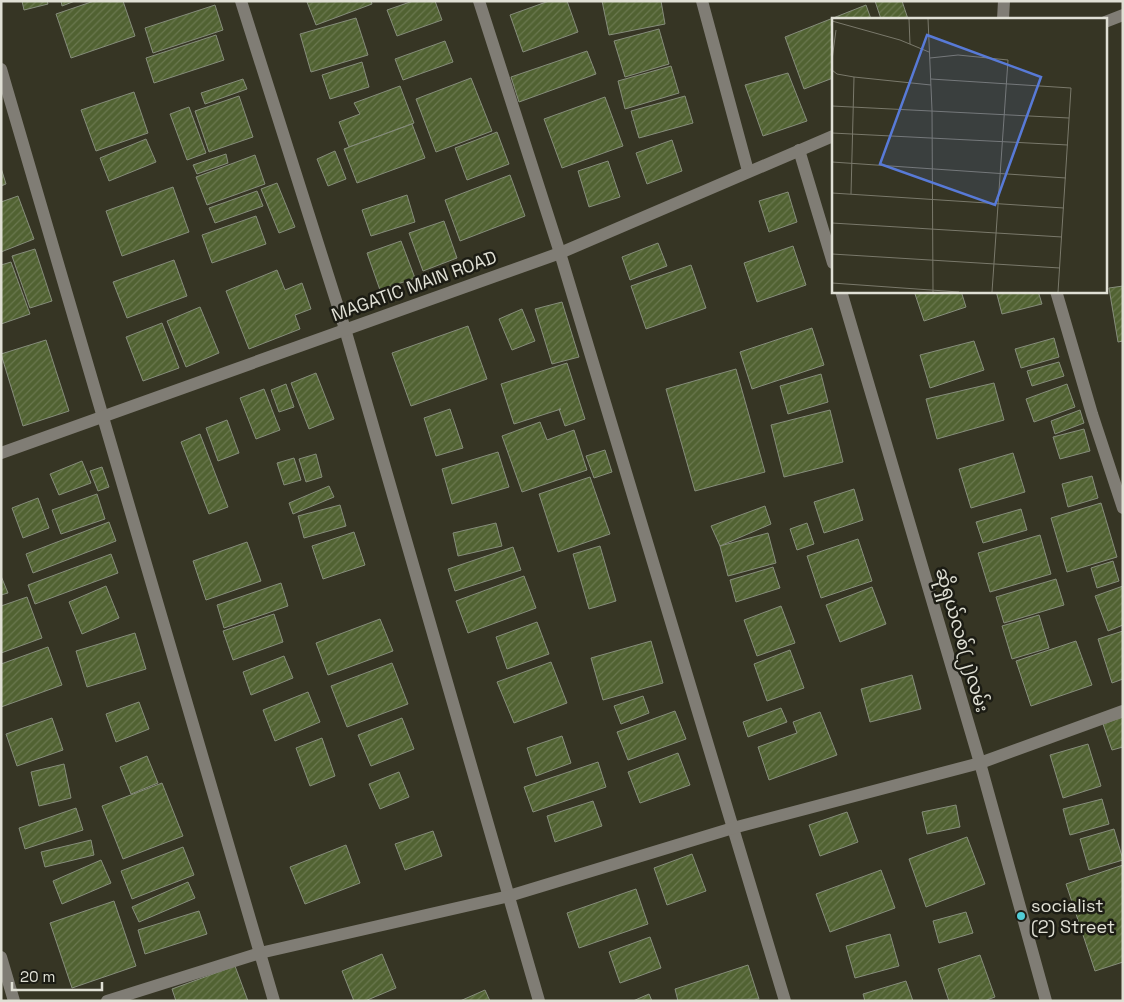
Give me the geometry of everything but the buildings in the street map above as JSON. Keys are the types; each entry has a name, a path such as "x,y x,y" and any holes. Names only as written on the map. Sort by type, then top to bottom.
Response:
{"street":[{"path":"241,1 345,329 539,1001"},
{"path":"479,1 560,252 785,1001"},
{"path":"702,1 748,171"},
{"path":"1003,18 1004,1"},
{"path":"1106,22 1123,15"},
{"path":"1,69 274,1001"},
{"name":"MAGATIC MAIN ROAD","path":"1,453 560,252 832,136"},
{"path":"799,150 832,260"},
{"name":"ဆိုရှယ်လစ်(၂)လမ်း","path":"841,292 980,763 1046,1001"},
{"path":"1056,292 1092,414 1123,508"},
{"path":"107,1001 260,954 509,896 733,828 980,763 1123,711"},
{"path":"1,957 14,1001"}],"place":[{"name":"socialist (2) Street","path":"1021,916"}]}
